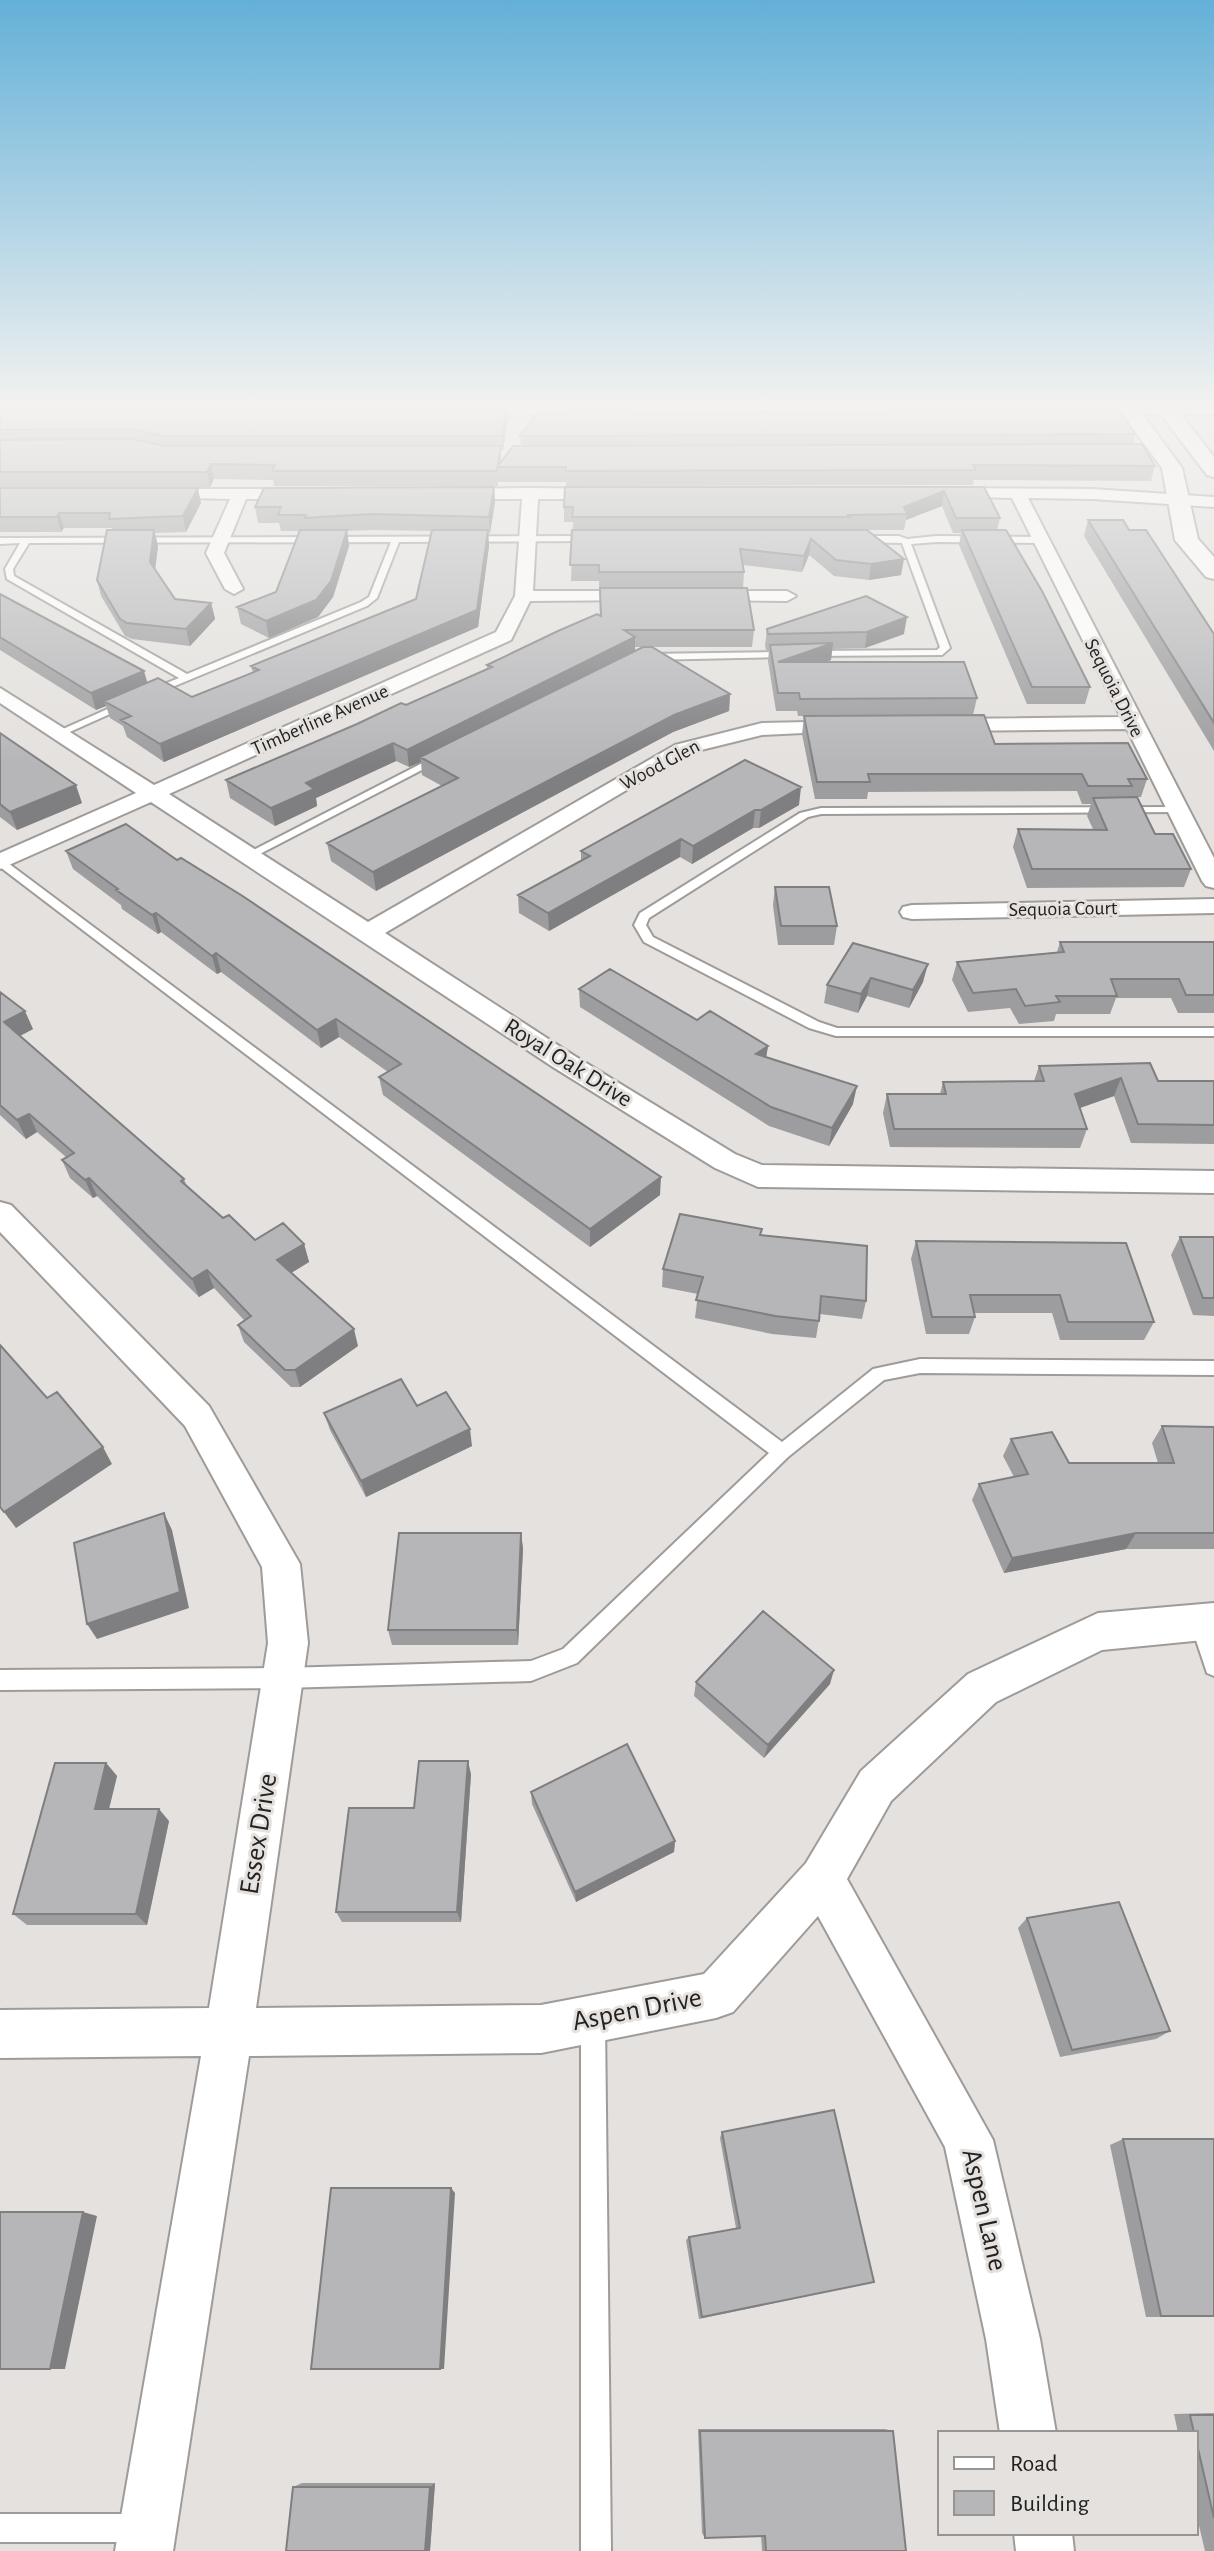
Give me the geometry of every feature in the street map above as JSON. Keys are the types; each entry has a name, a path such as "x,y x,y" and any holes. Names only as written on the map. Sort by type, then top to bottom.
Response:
{"main road":[{"path":"1184,527 1187,540 1214,572"}],"street":[{"path":"226,527 215,553 234,589"},
{"name":"Timberline Avenue","path":"0,861 157,794 504,636 524,596 528,527"},
{"name":"Sequoia Drive","path":"1034,527 1214,881"},
{"path":"524,596 663,596"},
{"path":"694,596 787,596"},
{"name":"Royal Oak Drive","path":"0,694 563,1061 725,1161 758,1176 1214,1182"},
{"path":"922,725 1132,723"},
{"name":"Wood Glen","path":"369,932 682,749 721,735 772,725 862,725"},
{"name":"Sequoia Court","path":"912,912 1214,906"},
{"name":"Essex Drive","path":"0,1213 197,1416 281,1564 288,1643 229,2032 146,2540"},
{"name":"Aspen Drive","path":"0,2034 541,2029 716,1995 822,1879 876,1786 982,1688 1098,1632 1207,1622"},
{"name":"Aspen Lane","path":"822,1879 968,2140 1013,2339 1028,2431"}],"lane":[{"path":"144,696 364,604 373,598 396,539"},
{"path":"0,541 605,539"},
{"path":"853,539 899,539 906,542 936,539 1040,540"},
{"path":"26,541 9,569 10,577 187,678"},
{"path":"640,658 939,653 945,648 906,542"},
{"path":"59,733 130,702"},
{"path":"250,855 445,756"},
{"path":"1177,810 821,811 804,815 644,916 640,925 648,939 814,1025 836,1032 1214,1032"},
{"path":"0,861 782,1452"},
{"path":"0,1680 283,1678 531,1671 570,1656 782,1452 879,1374 920,1366 1214,1368"},
{"path":"1207,1622 1214,1666"},
{"path":"593,2019 596,2551"},
{"path":"0,2528 146,2540"}],"building":[{"path":"1092,527 1146,530 1214,634 1214,723"},
{"path":"107,530 154,530 150,562 175,599 211,603 186,629 127,623 120,619 97,580"},
{"path":"300,530 347,530 331,581 316,600 266,621 237,607 276,592"},
{"path":"432,530 488,530 477,610 160,744 121,720 131,716 104,701 158,678 192,697 259,670 251,666 416,599"},
{"path":"572,530 867,530 904,559 871,564 836,560 811,539 804,556 740,549 744,572 599,572 599,565 570,565"},
{"path":"962,530 1006,530 1042,591 1090,687 1032,687"},
{"path":"600,588 747,588 754,630 624,630 635,637 407,750 393,743 306,783 314,789 271,808 226,780 401,703 406,705 492,667 487,665 558,631 597,614 601,616"},
{"path":"0,594 144,671 91,693 0,637"},
{"path":"866,596 907,617 867,632 768,634 767,629"},
{"path":"833,643 778,662 964,662 977,698 800,699 799,693 778,693 770,645"},
{"path":"643,647 652,647 730,694 674,715 373,872 327,843 458,778 420,757"},
{"path":"984,715 995,744 1128,743 1147,779 1128,779 1132,786 1088,786 1082,774 868,774 870,782 817,782 804,716"},
{"path":"0,733 76,785 10,812 0,804"},
{"path":"745,760 801,787 693,846 681,839 548,913 518,895 590,856 581,851"},
{"path":"1137,797 1155,834 1173,834 1191,869 1032,869 1018,829 1107,830 1093,798"},
{"path":"126,824 177,860 181,858 241,895 661,1177 590,1229 379,1077 401,1064 336,1019 317,1030 216,953 212,956 156,913 152,915 116,890 66,851"},
{"path":"775,887 829,887 837,926 781,926"},
{"path":"1060,942 1214,942 1214,995 1186,995 1179,979 1111,979 1117,996 1056,996 1060,1002 1025,1006 1016,989 973,993 957,962 1064,952"},
{"path":"853,943 928,964 913,990 871,978 861,994 827,985"},
{"path":"610,969 697,1020 710,1011 768,1046 756,1054 857,1086 832,1128 771,1107 579,989"},
{"path":"0,992 25,1011 4,1022 184,1179 181,1181 223,1218 229,1215 255,1240 283,1223 304,1244 277,1260 354,1329 295,1370 285,1370 238,1325 251,1316 207,1270 192,1279 89,1178 85,1180 62,1160 74,1153 29,1114 17,1120 0,1105"},
{"path":"1150,1063 1158,1081 1214,1081 1214,1125 1138,1124 1121,1078 1075,1094 1087,1129 894,1129 887,1094 946,1094 943,1082 1044,1081 1039,1066"},
{"path":"680,1214 762,1229 760,1235 867,1246 866,1301 821,1296 819,1321 775,1316 696,1300 703,1277 663,1269"},
{"path":"1180,1237 1214,1237 1214,1298 1203,1298"},
{"path":"916,1241 1126,1243 1154,1322 1068,1322 1060,1295 970,1295 975,1317 932,1317"},
{"path":"0,1345 47,1398 57,1392 103,1447 4,1512 0,1507"},
{"path":"401,1379 417,1406 446,1392 470,1429 361,1481 324,1413"},
{"path":"1162,1426 1214,1427 1214,1533 1136,1533 1012,1558 979,1484 1028,1474 1011,1439 1052,1432 1069,1463 1174,1463"},
{"path":"164,1513 180,1592 87,1624 74,1543"},
{"path":"399,1533 521,1533 517,1630 388,1630"},
{"path":"763,1611 834,1670 768,1745 696,1682"},
{"path":"627,1744 675,1841 575,1892 531,1792"},
{"path":"419,1761 468,1761 457,1912 336,1912 349,1808 414,1808"},
{"path":"55,1763 106,1763 95,1809 159,1809 136,1914 13,1914"},
{"path":"1119,1902 1170,2031 1072,2050 1027,1918"},
{"path":"834,2110 874,2282 702,2317 689,2237 740,2228 722,2132"},
{"path":"1123,2139 1214,2139 1214,2316 1161,2316"},
{"path":"331,2188 451,2188 440,2369 311,2369"},
{"path":"0,2212 83,2212 50,2369 0,2369"},
{"path":"1190,2415 1214,2415 1214,2518 1198,2449 1198,2431 1194,2431"},
{"path":"700,2431 893,2431 906,2551 766,2551 765,2536 705,2538"},
{"path":"293,2487 430,2487 425,2551 286,2551"}]}
